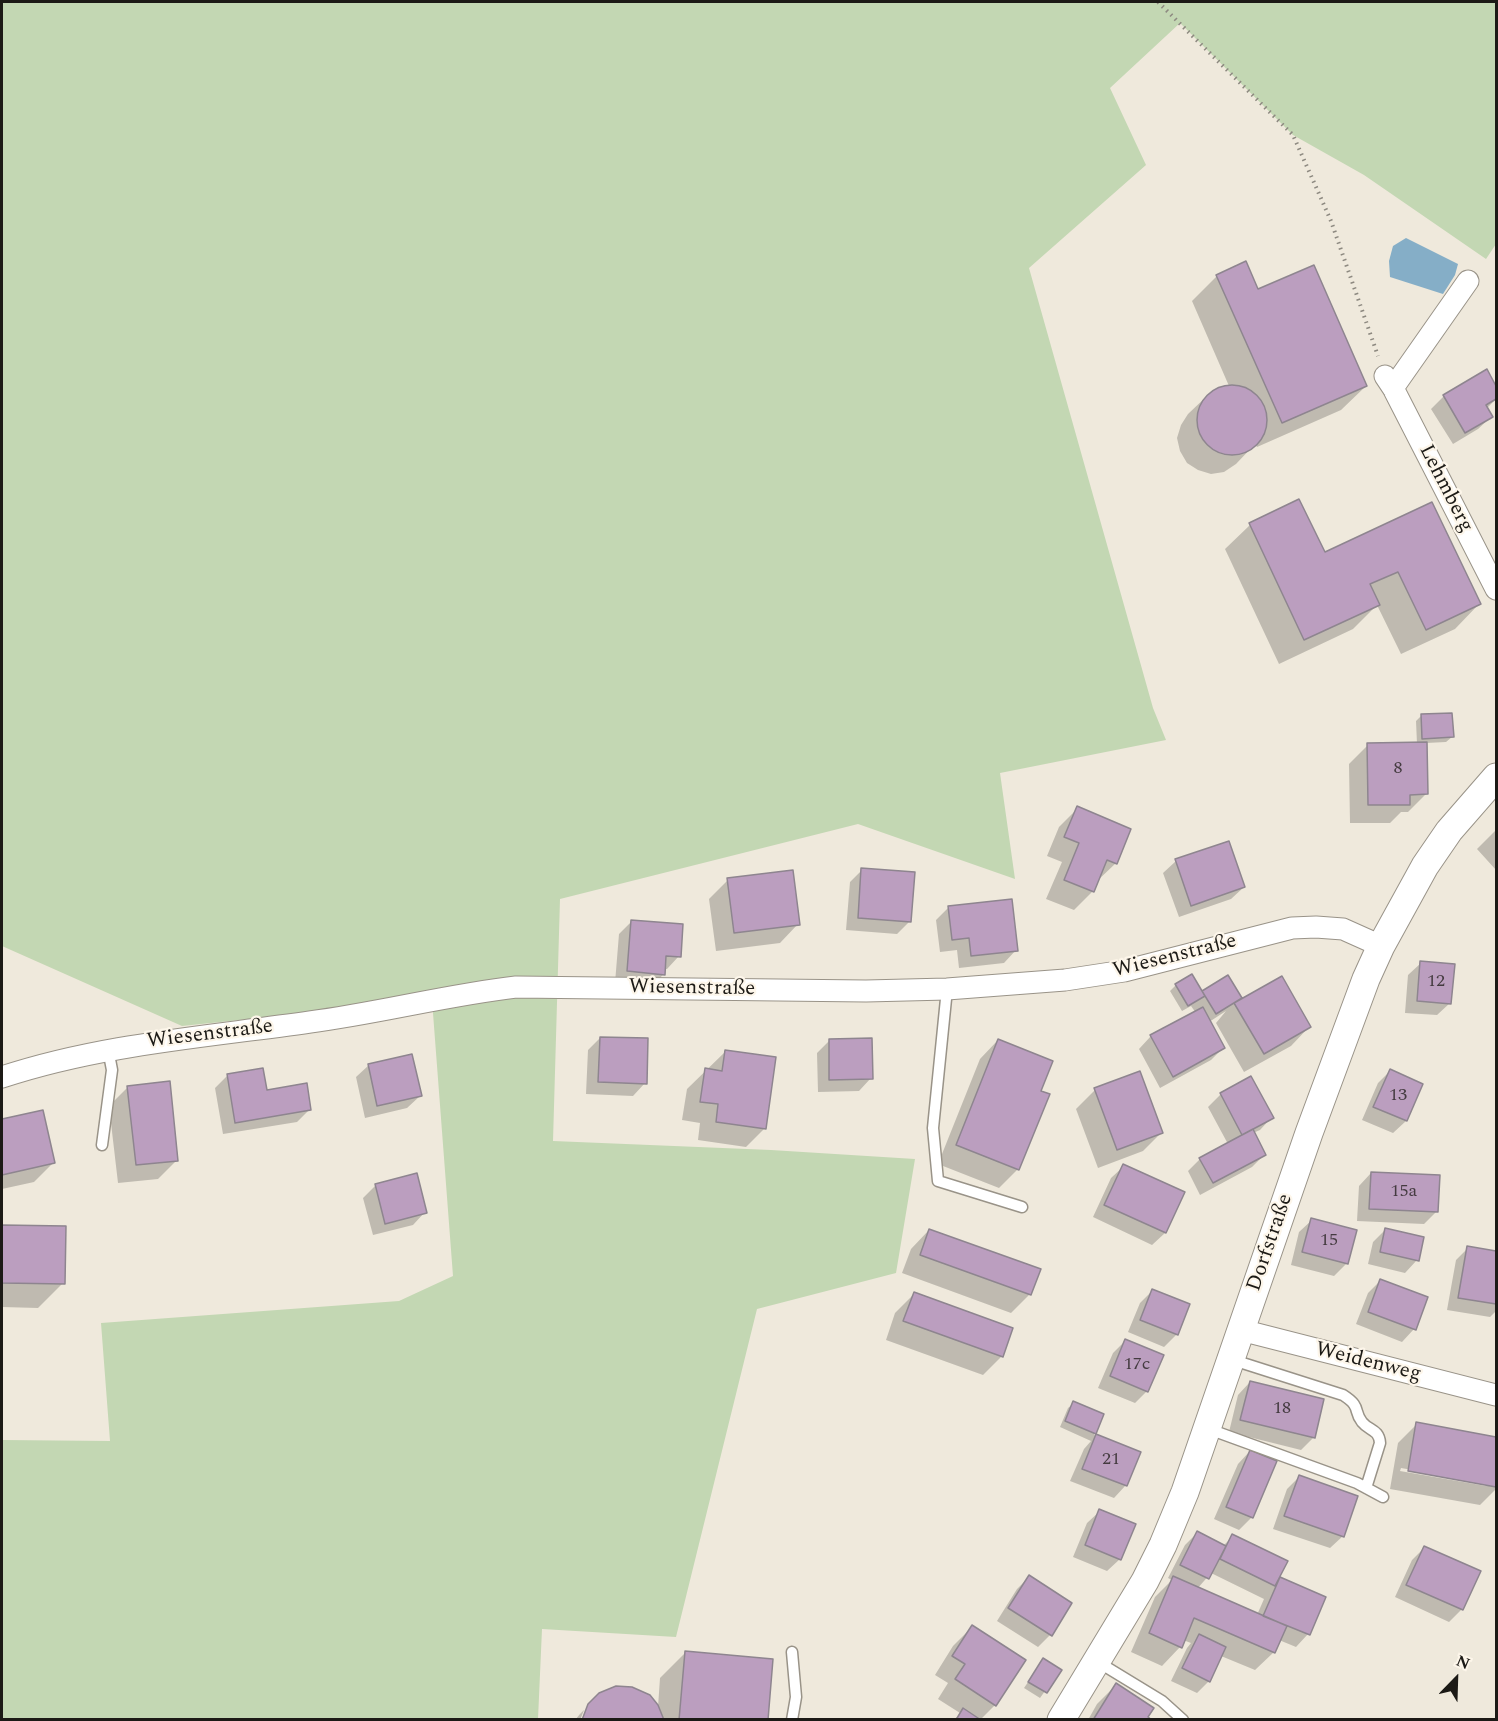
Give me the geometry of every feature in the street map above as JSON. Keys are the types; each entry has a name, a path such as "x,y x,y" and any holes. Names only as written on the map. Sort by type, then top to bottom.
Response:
{"street":[{"path":"1389,382 1468,280"},
{"name":"Lehmberg","path":"1389,382 1497,589"},
{"name":"Dorfstraße","path":"1061,1719 1145,1581 1185,1492 1313,1122 1366,979 1415,883 1449,831 1497,777"},
{"name":"Wiesenstraße","path":"2,1077 108,1049 321,1021 480,991 516,987 866,991 946,989 1065,980 1124,971 1292,928 1343,929 1382,946"},
{"name":"Weidenweg","path":"1241,1330 1497,1395"}],"lane":[{"path":"946,989 933,1128 938,1181 1022,1207"},
{"path":"102,1145 112,1071 108,1049"},
{"path":"1230,1359 1350,1399 1357,1408 1360,1420 1379,1436 1380,1443 1366,1488"},
{"path":"1206,1428 1357,1483 1383,1497"},
{"path":"792,1652 796,1697 792,1719"},
{"path":"1098,1661 1162,1701 1183,1719"}],"path":[{"path":"1158,2 1293,135 1331,221 1389,382"}],"green space":[{"path":"2,2 1496,2 1496,244 1486,259 1364,175 1293,135 1180,23 1110,88 1146,165 1029,268 1153,708 1166,740 1000,773 1015,879 858,824 560,899 553,1141 771,1150 915,1159 896,1273 757,1309 676,1637 542,1629 538,1719 2,1719 2,1440 110,1441 101,1323 399,1301 453,1276 432,1000 182,1026 2,946"}],"water":[{"path":"1406,238 1458,264 1455,275 1443,294 1390,277 1389,261 1393,246"}],"building":[{"path":"1246,261 1258,289 1314,265 1367,386 1282,423 1216,275"},
{"path":"1487,369 1496,386 1496,399 1486,405 1493,417 1465,433 1443,395"},
{"path":"1239,385 1252,391 1261,400 1265,406 1267,420 1265,434 1257,445 1246,453 1225,455 1207,445 1199,434 1197,413 1207,395 1218,387"},
{"path":"1299,499 1325,552 1432,502 1481,604 1426,630 1398,572 1370,584 1380,605 1304,640 1249,523"},
{"path":"1452,713 1454,737 1422,739 1421,714"},
{"path":"1427,742 1428,794 1410,795 1410,805 1368,805 1367,743"},
{"path":"1077,806 1131,829 1117,864 1107,860 1094,892 1064,880 1079,843 1064,837"},
{"path":"1229,841 1245,887 1191,906 1175,859"},
{"path":"861,868 915,872 911,922 858,918"},
{"path":"793,870 800,925 734,933 727,878"},
{"path":"1012,899 1018,951 971,956 969,938 952,940 948,906"},
{"path":"631,920 683,924 681,957 666,956 665,975 627,971"},
{"path":"1420,961 1455,964 1451,1004 1417,1001"},
{"path":"1192,974 1205,996 1188,1006 1175,984"},
{"path":"1228,975 1242,998 1216,1014 1202,991"},
{"path":"1282,976 1311,1027 1264,1054 1234,1003"},
{"path":"1203,1007 1225,1048 1173,1077 1150,1035"},
{"path":"600,1037 648,1038 647,1084 598,1082"},
{"path":"872,1038 873,1079 829,1080 829,1039"},
{"path":"998,1039 1053,1061 1041,1091 1050,1094 1019,1170 956,1145"},
{"path":"725,1050 776,1057 766,1129 716,1122 718,1104 700,1102 705,1068 722,1071"},
{"path":"412,1054 422,1096 377,1106 368,1064"},
{"path":"263,1068 267,1090 307,1083 311,1110 235,1123 227,1074"},
{"path":"1390,1069 1423,1084 1407,1121 1373,1107"},
{"path":"1140,1071 1163,1133 1117,1150 1094,1088"},
{"path":"1251,1076 1274,1118 1242,1135 1220,1093"},
{"path":"170,1081 178,1161 136,1165 127,1086"},
{"path":"43,1110 55,1163 2,1175 2,1119"},
{"path":"1253,1129 1266,1155 1213,1183 1199,1158"},
{"path":"1123,1164 1185,1192 1166,1233 1104,1205"},
{"path":"1371,1172 1440,1175 1438,1212 1369,1209"},
{"path":"417,1173 427,1213 385,1224 375,1184"},
{"path":"1311,1218 1357,1230 1348,1264 1302,1252"},
{"path":"2,1225 66,1226 65,1284 2,1283"},
{"path":"1385,1228 1424,1237 1419,1261 1380,1252"},
{"path":"929,1229 1041,1269 1031,1295 920,1255"},
{"path":"1467,1246 1496,1251 1496,1304 1458,1298"},
{"path":"1380,1279 1428,1297 1416,1330 1368,1312"},
{"path":"1152,1289 1190,1304 1178,1335 1140,1320"},
{"path":"914,1292 1013,1328 1003,1357 903,1321"},
{"path":"1125,1339 1164,1355 1148,1392 1110,1376"},
{"path":"1250,1381 1324,1399 1315,1438 1240,1420"},
{"path":"1073,1401 1104,1414 1096,1434 1065,1421"},
{"path":"1416,1422 1496,1437 1496,1487 1408,1471"},
{"path":"1096,1434 1141,1452 1127,1486 1082,1469"},
{"path":"1250,1450 1277,1461 1253,1518 1226,1507"},
{"path":"1299,1475 1358,1496 1344,1537 1284,1516"},
{"path":"1099,1509 1136,1524 1121,1560 1085,1545"},
{"path":"1197,1531 1226,1546 1209,1579 1180,1565"},
{"path":"1232,1534 1288,1561 1275,1586 1220,1559"},
{"path":"1424,1546 1481,1571 1463,1610 1406,1585"},
{"path":"1029,1575 1072,1603 1052,1636 1008,1608"},
{"path":"1173,1576 1287,1626 1275,1653 1194,1618 1182,1648 1149,1633"},
{"path":"1280,1577 1326,1597 1310,1635 1263,1616"},
{"path":"972,1625 1026,1660 996,1706 955,1679 965,1664 952,1656"},
{"path":"1199,1634 1226,1647 1210,1682 1182,1668"},
{"path":"685,1651 773,1659 768,1720 679,1720"},
{"path":"1043,1658 1062,1670 1047,1693 1028,1682"},
{"path":"1116,1683 1154,1708 1148,1717 1152,1720 1093,1720"},
{"path":"616,1686 632,1687 650,1695 658,1705 664,1720 582,1720 588,1704 599,1693"},
{"path":"963,1708 981,1720 956,1720"}]}
